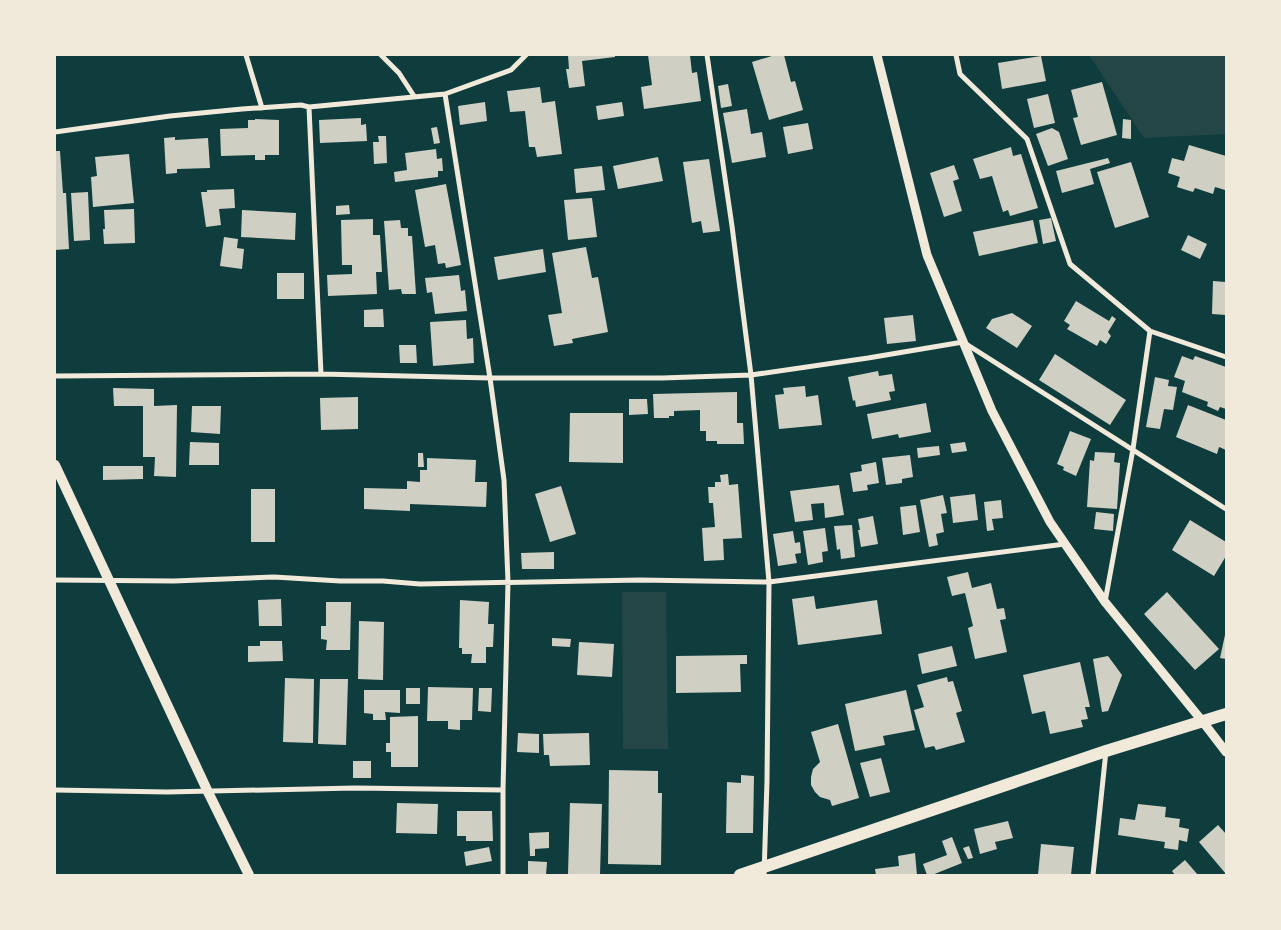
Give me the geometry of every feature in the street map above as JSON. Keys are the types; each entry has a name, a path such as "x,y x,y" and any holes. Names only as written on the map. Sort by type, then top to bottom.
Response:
{"main road":[{"path":"55,465 108,581 249,875"},
{"path":"740,875 764,871 1106,751 1226,714"}],"street":[{"path":"246,55 262,108"},
{"path":"381,55 399,73 414,96"},
{"path":"55,132 170,116 301,105 309,107 444,94 511,70 526,55"},
{"path":"707,55 732,226 751,376 769,582 764,871"},
{"path":"877,55 927,255 992,411 1050,522 1065,544 1105,602 1226,752"},
{"path":"956,55 960,74 1027,139 1070,264 1150,331 1226,357"},
{"path":"444,94 490,378 504,480 508,582 503,875"},
{"path":"309,107 321,374"},
{"path":"1105,602 1132,449 1150,331"},
{"path":"55,376 321,374 490,378 751,376 963,342 1226,509"},
{"path":"55,580 174,581 274,577 420,584 640,580 769,582 1065,544"},
{"path":"1094,875 1106,751"},
{"path":"55,790 208,792 355,788 503,790"}],"shaded area":[{"path":"1089,55 1226,55 1226,134 1144,138"},
{"path":"622,592 666,592 668,749 623,749"}],"building":[{"path":"568,55 615,55 615,57 582,61 585,86 569,88 566,69 569,69"},
{"path":"648,55 690,55 692,73 697,72 701,101 644,109 641,87 652,85"},
{"path":"775,55 784,55 791,82 795,81 803,110 769,120 752,62"},
{"path":"1041,56 1046,81 1002,89 998,63"},
{"path":"1102,82 1117,135 1081,145 1073,118 1078,117 1071,90"},
{"path":"728,84 732,106 721,108 718,86"},
{"path":"540,87 542,103 555,101 562,154 537,157 535,147 529,147 525,111 510,112 507,91"},
{"path":"1048,94 1055,123 1034,128 1027,99"},
{"path":"485,102 487,121 460,125 458,106"},
{"path":"622,102 624,116 598,120 596,106"},
{"path":"747,109 751,134 762,132 766,157 732,163 723,113"},
{"path":"361,118 361,125 366,124 367,141 320,143 319,120"},
{"path":"1123,119 1131,120 1131,139 1122,138"},
{"path":"248,120 279,120 279,155 265,155 265,160 255,160 255,155 221,156 220,129 248,128"},
{"path":"808,123 813,149 788,154 783,127"},
{"path":"437,127 440,143 434,144 431,128"},
{"path":"1052,128 1059,132 1068,159 1048,166 1036,134"},
{"path":"378,136 386,136 387,163 374,164 373,142 379,142"},
{"path":"175,137 175,140 208,138 210,168 177,169 177,173 166,174 164,138"},
{"path":"1189,145 1226,156 1225,190 1215,187 1213,194 1195,188 1193,192 1177,187 1180,177 1168,173 1172,158 1184,161"},
{"path":"1011,147 1013,156 1021,154 1038,208 1010,216 1008,210 1003,212 992,176 980,179 973,159"},
{"path":"436,149 437,159 442,158 443,171 438,171 438,177 395,182 394,172 407,170 405,153"},
{"path":"55,151 60,151 63,193 66,193 69,249 55,250"},
{"path":"129,154 134,203 93,207 91,177 97,176 95,157"},
{"path":"658,157 663,181 618,189 613,166"},
{"path":"1108,158 1110,163 1090,169 1094,184 1062,193 1056,171"},
{"path":"709,159 720,231 703,233 701,221 692,223 683,162"},
{"path":"1131,162 1149,217 1115,228 1097,172"},
{"path":"954,165 959,179 953,181 962,211 944,217 930,173"},
{"path":"602,166 605,190 576,193 574,169"},
{"path":"446,184 461,265 446,268 445,263 438,264 435,245 425,247 415,190"},
{"path":"234,189 235,208 219,209 221,225 206,227 201,192"},
{"path":"88,192 90,240 74,241 71,193"},
{"path":"592,198 597,237 568,240 564,200"},
{"path":"349,205 350,214 336,215 336,206"},
{"path":"134,209 135,243 104,244 104,210"},
{"path":"242,210 296,213 295,240 241,237"},
{"path":"1051,218 1056,241 1043,244 1039,220"},
{"path":"373,219 373,235 380,235 382,272 376,272 377,294 328,296 327,275 352,274 352,265 342,265 341,220"},
{"path":"400,220 401,228 408,228 408,236 412,236 416,294 402,294 401,289 389,290 384,221"},
{"path":"1033,220 1038,243 979,256 973,232"},
{"path":"1188,235 1207,244 1200,259 1181,250"},
{"path":"224,237 238,239 237,248 244,249 242,269 220,266"},
{"path":"586,247 592,278 598,277 608,332 572,339 573,343 554,346 548,315 562,313 552,253"},
{"path":"543,249 546,272 498,280 494,257"},
{"path":"277,273 304,273 304,299 277,299"},
{"path":"459,275 461,291 465,290 467,311 435,314 432,292 427,293 425,278"},
{"path":"1213,281 1226,282 1226,315 1212,314"},
{"path":"1076,301 1109,321 1112,316 1116,319 1108,332 1111,336 1106,344 1100,340 1097,346 1067,329 1070,325 1064,321"},
{"path":"383,309 384,327 364,327 364,310"},
{"path":"1012,313 1032,326 1017,348 986,328 992,319"},
{"path":"913,315 916,341 887,344 884,318"},
{"path":"466,320 467,339 473,338 474,363 433,366 430,322"},
{"path":"399,345 416,345 417,363 400,363"},
{"path":"1055,354 1126,400 1110,425 1039,380"},
{"path":"1182,356 1193,360 1195,356 1226,367 1226,409 1220,407 1218,411 1207,406 1208,402 1182,392 1185,381 1174,377"},
{"path":"878,371 879,376 892,374 895,391 889,392 891,400 856,407 848,377"},
{"path":"1155,377 1169,380 1168,386 1177,387 1173,410 1164,409 1160,429 1146,427"},
{"path":"805,386 806,397 818,395 822,425 779,429 775,395 784,394 783,388"},
{"path":"113,388 154,389 154,406 177,405 176,477 154,476 155,457 143,457 143,406 114,406"},
{"path":"737,392 737,423 743,423 744,444 717,444 717,441 706,441 706,431 700,431 700,410 674,411 674,416 669,416 669,418 654,418 653,394"},
{"path":"358,397 358,429 321,430 320,398"},
{"path":"629,399 647,399 648,414 629,415"},
{"path":"926,403 931,432 899,438 898,434 872,439 867,414"},
{"path":"1188,405 1226,420 1226,450 1219,447 1217,454 1176,437"},
{"path":"192,406 221,406 220,434 191,432"},
{"path":"570,413 623,413 623,463 569,462"},
{"path":"1070,431 1091,439 1076,476 1063,470 1064,467 1057,464"},
{"path":"190,442 219,443 219,465 189,465"},
{"path":"965,442 967,451 952,453 950,444"},
{"path":"939,446 940,455 918,458 917,448"},
{"path":"1095,452 1115,453 1114,462 1120,463 1117,509 1087,507 1090,460 1094,461"},
{"path":"418,453 423,453 424,467 418,467"},
{"path":"910,455 913,477 902,479 902,483 886,485 882,458"},
{"path":"427,458 476,460 475,482 487,482 486,507 410,504 410,511 364,509 364,488 407,489 407,481 420,482 420,470 427,470"},
{"path":"876,462 879,483 867,485 868,490 853,492 850,473 862,471 861,465"},
{"path":"103,466 143,466 143,479 103,480"},
{"path":"728,474 729,485 738,484 742,538 723,539 724,560 704,561 702,528 715,527 713,503 709,503 708,487 715,487 715,482 721,482 720,475"},
{"path":"839,485 844,515 825,518 824,503 811,504 813,520 795,522 790,491"},
{"path":"561,486 576,534 550,542 535,494"},
{"path":"251,489 275,489 275,542 251,542"},
{"path":"975,494 978,520 953,523 950,497"},
{"path":"943,495 947,513 941,514 944,532 936,534 938,545 929,547 920,500"},
{"path":"1001,500 1003,518 992,519 994,530 987,531 984,502"},
{"path":"916,505 920,532 903,535 900,507"},
{"path":"1096,512 1114,514 1113,531 1094,529"},
{"path":"873,516 878,544 861,547 858,519"},
{"path":"1190,520 1226,542 1226,556 1214,576 1172,550"},
{"path":"852,525 855,557 841,559 840,549 837,550 834,526"},
{"path":"825,528 828,551 822,552 823,562 808,565 803,531"},
{"path":"793,531 795,543 800,542 801,553 795,554 797,563 778,566 773,534"},
{"path":"554,552 554,569 522,569 521,553"},
{"path":"968,572 972,588 991,583 997,609 1004,608 1006,619 1000,620 1007,652 975,659 968,628 973,626 965,593 952,596 947,577"},
{"path":"1167,592 1219,649 1195,670 1144,614"},
{"path":"814,596 816,609 877,600 882,634 798,645 792,599"},
{"path":"281,599 282,626 259,626 258,600"},
{"path":"460,600 489,602 488,624 494,624 493,647 486,647 486,663 471,663 472,654 462,654 462,648 459,648"},
{"path":"326,602 351,602 350,650 326,650 327,640 321,639 321,626 326,626"},
{"path":"359,621 384,622 383,680 358,679"},
{"path":"1226,635 1226,659 1220,658"},
{"path":"552,638 571,639 570,647 552,646"},
{"path":"260,641 282,641 283,661 248,662 248,646 260,646"},
{"path":"579,642 614,644 612,677 577,675"},
{"path":"952,646 957,666 922,674 918,654"},
{"path":"747,655 747,664 740,664 741,692 676,693 676,656"},
{"path":"1108,656 1122,675 1108,711 1102,712 1093,659"},
{"path":"1080,662 1090,707 1085,707 1088,719 1081,720 1083,727 1050,734 1045,711 1032,714 1023,675"},
{"path":"947,677 948,682 953,681 962,711 956,713 965,742 936,750 934,746 925,748 914,710 924,707 917,685"},
{"path":"285,678 314,679 313,743 283,742"},
{"path":"320,679 348,679 346,745 318,744"},
{"path":"428,687 473,688 472,720 460,720 460,730 448,729 448,721 427,721"},
{"path":"406,688 420,688 420,704 406,704"},
{"path":"479,688 492,688 491,712 478,711"},
{"path":"364,690 400,690 400,713 385,712 386,720 373,720 373,714 364,713"},
{"path":"906,690 915,730 883,736 885,745 855,751 845,704"},
{"path":"418,716 418,767 391,767 391,752 386,752 386,743 390,743 390,717"},
{"path":"838,724 859,798 832,806 830,800 820,797 811,785 813,769 820,762 811,732"},
{"path":"518,733 539,734 539,753 517,752"},
{"path":"589,733 590,765 550,766 549,755 544,755 543,734"},
{"path":"881,758 890,792 870,797 860,763"},
{"path":"353,761 371,761 371,778 353,778"},
{"path":"609,770 658,771 658,793 662,793 661,865 608,864"},
{"path":"741,775 754,776 753,833 726,833 727,782 741,783"},
{"path":"397,803 438,804 437,834 396,833"},
{"path":"570,803 602,804 600,875 568,874"},
{"path":"1138,804 1166,807 1165,817 1180,819 1179,827 1189,829 1187,842 1179,840 1178,850 1164,848 1165,842 1118,835 1120,818 1135,820"},
{"path":"457,811 492,811 493,841 466,841 466,836 457,836"},
{"path":"1008,821 1013,838 995,842 997,849 980,854 974,829"},
{"path":"1218,825 1226,834 1226,874 1199,842"},
{"path":"549,832 549,848 535,849 535,856 530,856 529,833"},
{"path":"952,837 962,863 932,875 927,875 923,864 947,855 942,841"},
{"path":"1041,844 1074,847 1071,875 1038,875"},
{"path":"969,846 973,858 968,859 963,848"},
{"path":"489,847 492,861 466,866 464,852"},
{"path":"915,853 917,875 876,875 875,869 899,866 898,856"},
{"path":"1185,860 1198,875 1175,875 1172,871"},
{"path":"528,861 547,862 546,875 528,875"}]}
